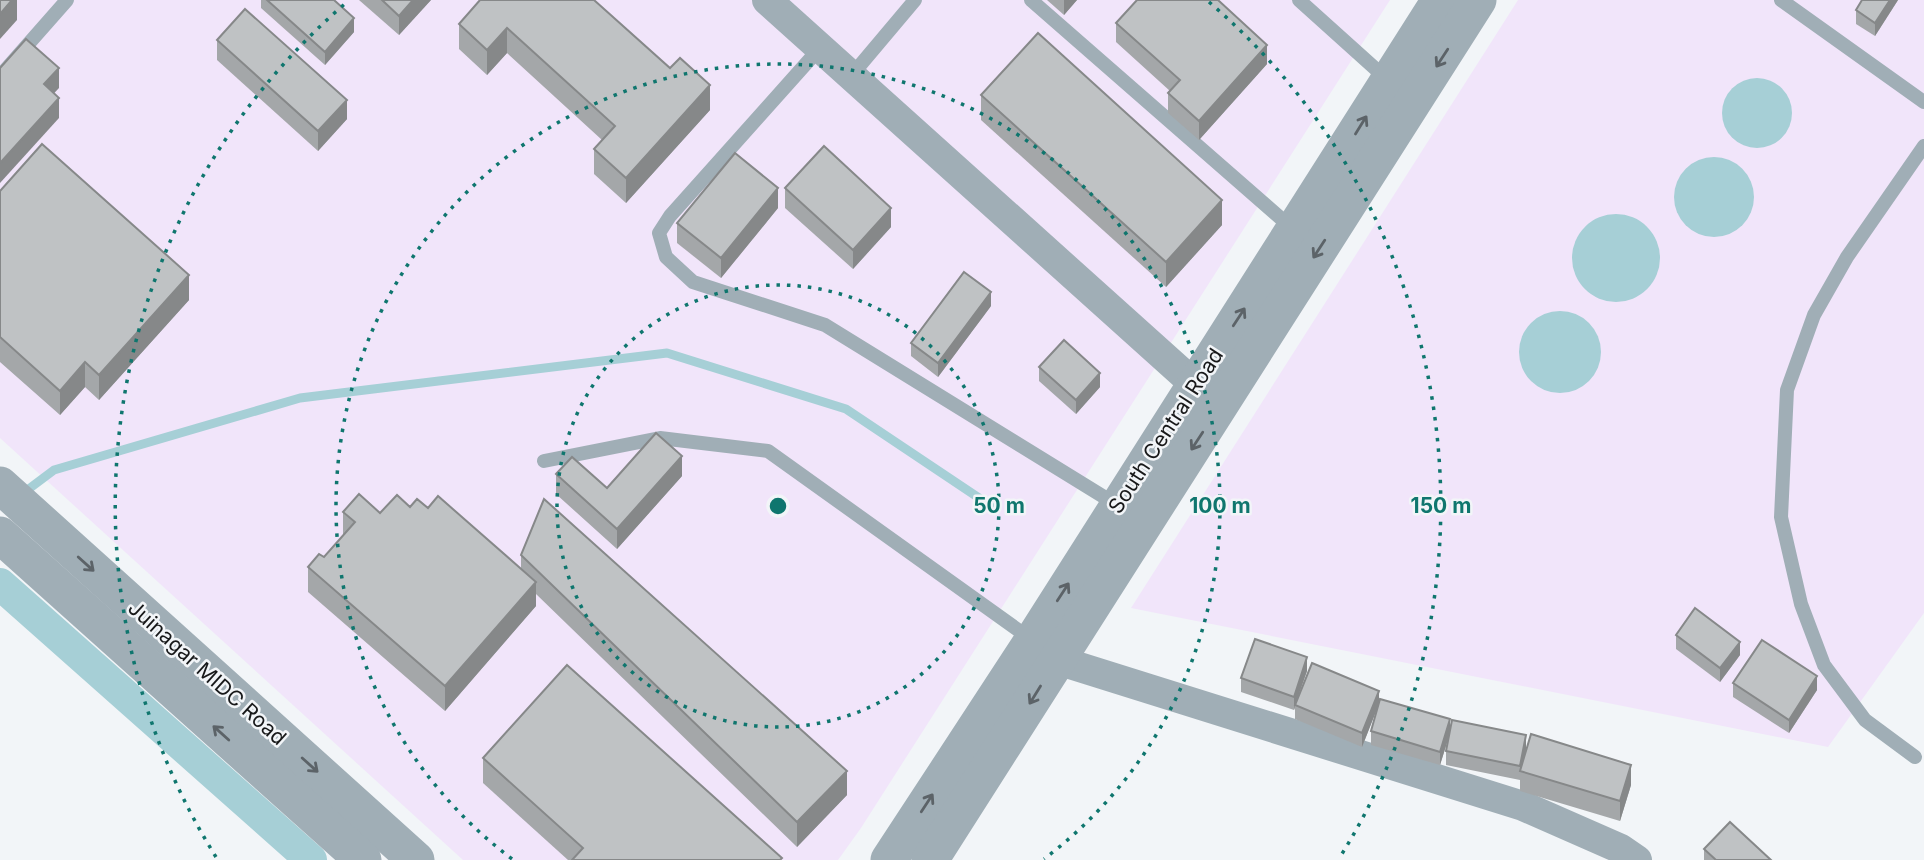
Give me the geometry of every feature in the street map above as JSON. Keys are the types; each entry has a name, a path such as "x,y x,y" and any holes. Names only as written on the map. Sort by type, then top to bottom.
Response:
{"street":[{"path":"767,0 1207,396"},
{"name":"South Central Road","path":"888,860 1045,650 1401,92 1440,0"},
{"name":"South Central Road","path":"930,860 1045,650 1118,506 1207,396 1294,230 1401,92 1479,0"},
{"name":"Juinagar MIDC Road","path":"2,487 416,860"},
{"name":"Juinagar MIDC Road","path":"3,538 363,860"},
{"path":"1045,650 1522,806 1621,849 1637,860"}],"lane":[{"path":"0,76 66,0"},
{"path":"851,76 915,0"},
{"path":"1031,0 1294,230"},
{"path":"1298,0 1401,92"},
{"path":"1780,0 1924,102"},
{"path":"820,48 670,216 659,233 666,257 693,282 825,325 1118,506"},
{"path":"1915,757 1865,720 1824,665 1801,604 1781,517 1787,390 1814,315 1847,257 1924,146"},
{"path":"544,461 660,438 768,451 1045,650"}],"shaded area":[{"path":"0,0 1390,0 838,860 463,860 0,438"},
{"path":"1518,0 1924,0 1924,613 1828,747 1131,608"}],"water":[{"path":"1757,78 1782,88 1792,113 1782,138 1757,148 1732,138 1722,113 1732,88"},
{"path":"1714,157 1729,160 1742,169 1751,182 1754,197 1751,212 1742,225 1729,234 1714,237 1699,234 1686,225 1677,212 1674,197 1677,182 1686,169 1699,160"},
{"path":"1616,214 1633,218 1647,227 1656,241 1660,258 1656,275 1647,289 1633,298 1616,302 1599,298 1585,289 1576,275 1572,258 1576,241 1585,227 1599,218"},
{"path":"1560,311 1576,314 1589,323 1598,336 1601,352 1598,368 1589,381 1576,390 1560,393 1544,390 1531,381 1522,368 1519,352 1522,336 1531,323 1544,314"}],"building":[{"path":"0,0 12,0 0,14"},
{"path":"267,0 334,0 354,18 325,52"},
{"path":"382,0 413,0 399,16"},
{"path":"480,0 594,0 670,68 680,58 710,85 626,178 594,149 615,126 507,28 487,50 459,24"},
{"path":"1137,0 1218,0 1267,45 1199,121 1168,93 1180,80 1116,23"},
{"path":"1862,0 1890,0 1875,23 1856,10"},
{"path":"245,9 347,100 318,131 217,40"},
{"path":"1038,33 1222,200 1166,262 981,95"},
{"path":"26,39 59,68 44,84 59,98 0,163 0,68"},
{"path":"42,144 189,275 99,375 85,362 60,391 0,337 0,191"},
{"path":"824,146 891,208 853,250 785,188"},
{"path":"735,153 778,188 721,258 677,223"},
{"path":"964,272 991,292 938,363 911,343"},
{"path":"1064,340 1100,373 1076,400 1039,367"},
{"path":"656,433 682,456 617,529 556,474 572,457 607,488"},
{"path":"359,494 380,513 397,495 410,507 417,499 428,508 438,496 536,582 445,686 308,567 319,554 324,557 355,522 343,512"},
{"path":"544,499 847,771 797,822 521,555"},
{"path":"1695,608 1740,642 1720,668 1676,635"},
{"path":"1255,639 1307,657 1294,697 1241,678"},
{"path":"1762,640 1817,676 1789,720 1733,683"},
{"path":"1312,663 1379,691 1362,733 1295,705"},
{"path":"567,665 782,858 572,860 583,848 483,758"},
{"path":"1380,699 1450,719 1440,752 1371,731"},
{"path":"1452,720 1526,735 1520,766 1446,751"},
{"path":"1531,734 1631,765 1620,801 1520,771"},
{"path":"1730,822 1771,860 1716,860 1704,849"}],"waterway":[{"path":"22,494 54,470 300,398 667,353 846,409 991,506"},
{"path":"0,584 311,860"}]}
